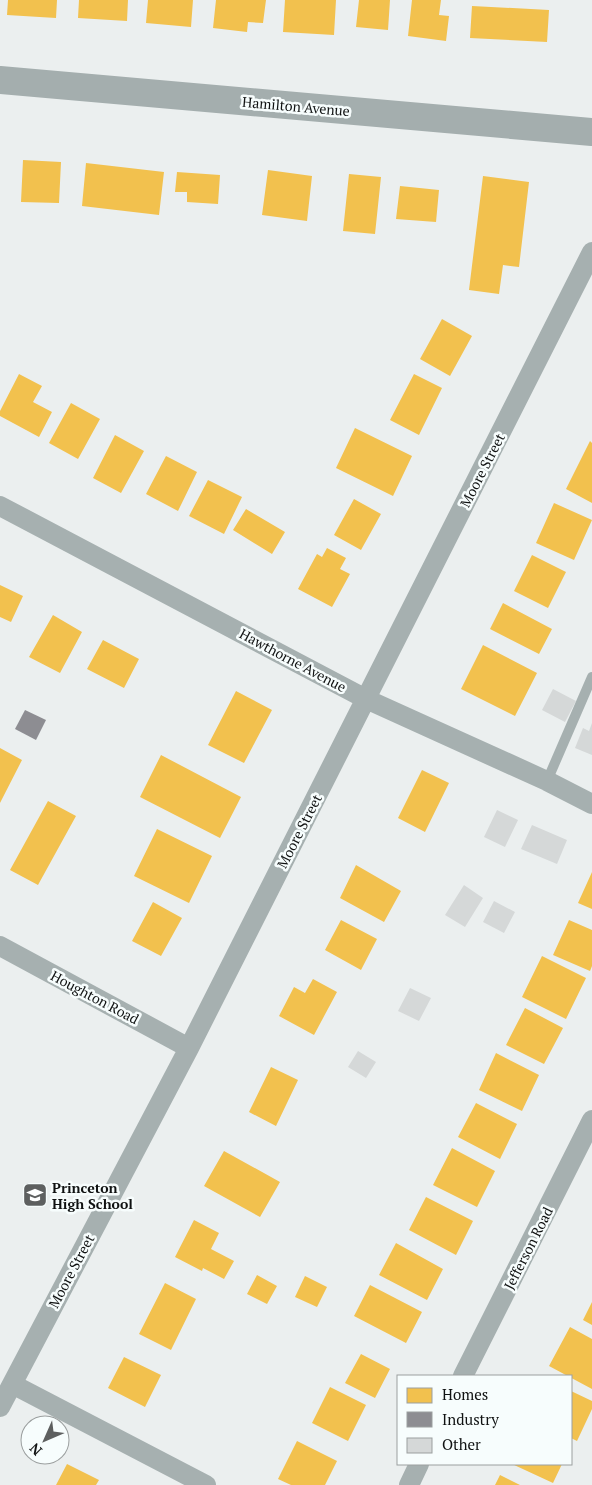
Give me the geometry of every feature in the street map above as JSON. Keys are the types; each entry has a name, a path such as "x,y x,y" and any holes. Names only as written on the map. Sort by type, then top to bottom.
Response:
{"street":[{"name":"Hamilton Avenue","path":"0,80 592,132"},
{"name":"Moore Street","path":"0,1407 6,1381 189,1048 592,252"},
{"name":"Hawthorne Avenue","path":"0,506 366,698 547,781 592,804"},
{"name":"Houghton Road","path":"0,946 189,1048"},
{"name":"Jefferson Road","path":"464,1375 592,1120"},
{"path":"6,1381 206,1485"},
{"path":"409,1485 419,1465"}],"lane":[{"path":"547,781 592,676"}],"building: Homes":[{"path":"8,0 57,0 56,18 7,15"},
{"path":"79,0 128,0 127,21 78,18"},
{"path":"148,0 193,0 191,27 146,23"},
{"path":"216,0 266,0 263,23 248,22 247,32 213,28"},
{"path":"285,0 336,0 334,35 283,32"},
{"path":"359,0 390,0 388,30 356,27"},
{"path":"412,0 441,0 439,15 449,16 446,41 408,36"},
{"path":"472,6 549,10 547,42 470,38"},
{"path":"23,160 61,162 59,203 21,202"},
{"path":"86,163 164,172 159,215 82,206"},
{"path":"268,170 312,176 307,221 262,215"},
{"path":"177,172 220,175 218,204 187,202 187,192 175,192"},
{"path":"349,174 381,177 375,234 343,231"},
{"path":"483,176 529,182 519,267 503,265 499,294 469,290"},
{"path":"400,186 439,190 436,222 396,219"},
{"path":"442,319 472,336 450,376 420,359"},
{"path":"19,374 42,386 33,402 52,412 39,437 0,416 0,411"},
{"path":"414,374 442,388 419,435 390,420"},
{"path":"71,403 100,419 78,459 49,443"},
{"path":"355,428 412,456 393,496 336,468"},
{"path":"115,435 144,451 121,493 93,478"},
{"path":"590,441 592,443 592,503 566,489"},
{"path":"166,456 197,472 178,511 146,494"},
{"path":"208,480 242,497 224,534 189,516"},
{"path":"354,499 381,514 361,550 334,535"},
{"path":"554,503 592,520 574,560 536,543"},
{"path":"246,509 285,532 272,554 233,530"},
{"path":"327,548 346,558 340,569 350,574 332,607 298,589 317,554 322,557"},
{"path":"532,555 566,572 548,608 514,591"},
{"path":"0,585 23,596 11,622 0,617"},
{"path":"503,603 552,629 539,654 490,629"},
{"path":"53,615 82,632 60,673 29,657"},
{"path":"103,640 139,659 124,688 87,669"},
{"path":"483,645 537,673 515,716 461,689"},
{"path":"236,691 272,710 244,763 208,745"},
{"path":"0,748 22,760 0,803"},
{"path":"161,755 241,797 220,838 140,797"},
{"path":"422,770 449,783 425,832 398,818"},
{"path":"48,801 76,816 38,885 10,870"},
{"path":"157,829 212,856 189,903 134,876"},
{"path":"356,865 401,891 384,922 340,898"},
{"path":"592,872 592,909 578,903"},
{"path":"153,902 182,918 161,956 132,941"},
{"path":"341,920 377,939 361,970 325,950"},
{"path":"569,920 592,930 592,966 590,971 553,955"},
{"path":"542,956 586,978 566,1019 522,997"},
{"path":"313,979 337,992 314,1035 279,1016 294,987 305,993"},
{"path":"525,1008 563,1028 544,1064 506,1045"},
{"path":"496,1053 539,1075 522,1111 479,1090"},
{"path":"271,1067 298,1080 276,1126 249,1112"},
{"path":"476,1103 517,1124 500,1159 458,1137"},
{"path":"452,1148 495,1171 477,1207 433,1185"},
{"path":"224,1151 280,1182 260,1217 204,1186"},
{"path":"426,1197 473,1221 456,1255 409,1230"},
{"path":"194,1220 219,1233 211,1249 234,1261 224,1279 203,1268 202,1271 175,1257"},
{"path":"396,1243 443,1269 427,1300 379,1275"},
{"path":"257,1275 277,1286 267,1304 247,1294"},
{"path":"305,1276 327,1287 317,1307 295,1297"},
{"path":"165,1283 196,1299 171,1350 139,1334"},
{"path":"370,1285 422,1312 406,1343 354,1316"},
{"path":"592,1302 592,1325 583,1320"},
{"path":"570,1327 592,1339 592,1389 572,1378 572,1375 566,1375 549,1366"},
{"path":"361,1354 390,1369 375,1398 345,1383"},
{"path":"124,1357 161,1375 145,1407 108,1388"},
{"path":"330,1387 366,1405 348,1441 312,1423"},
{"path":"572,1391 592,1401 592,1409 577,1441 572,1438"},
{"path":"297,1441 337,1461 325,1485 291,1485 278,1479"},
{"path":"66,1465 99,1480 96,1485 56,1485"},
{"path":"514,1465 562,1465 553,1483"},
{"path":"500,1475 520,1485 495,1485"}],"building: Industry":[{"path":"25,710 46,720 36,740 15,729"}],"building: Other":[{"path":"553,689 576,701 565,722 542,710"},
{"path":"592,723 592,755 575,748 583,728 589,731"},
{"path":"497,810 518,820 505,847 484,837"},
{"path":"532,825 567,840 557,864 521,849"},
{"path":"464,885 483,898 465,927 445,915"},
{"path":"494,901 515,912 504,933 483,922"},
{"path":"410,988 431,998 419,1021 398,1011"},
{"path":"358,1051 376,1062 366,1078 348,1067"}],"place":[{"name":"Princeton High School","path":"35,1195"}]}
